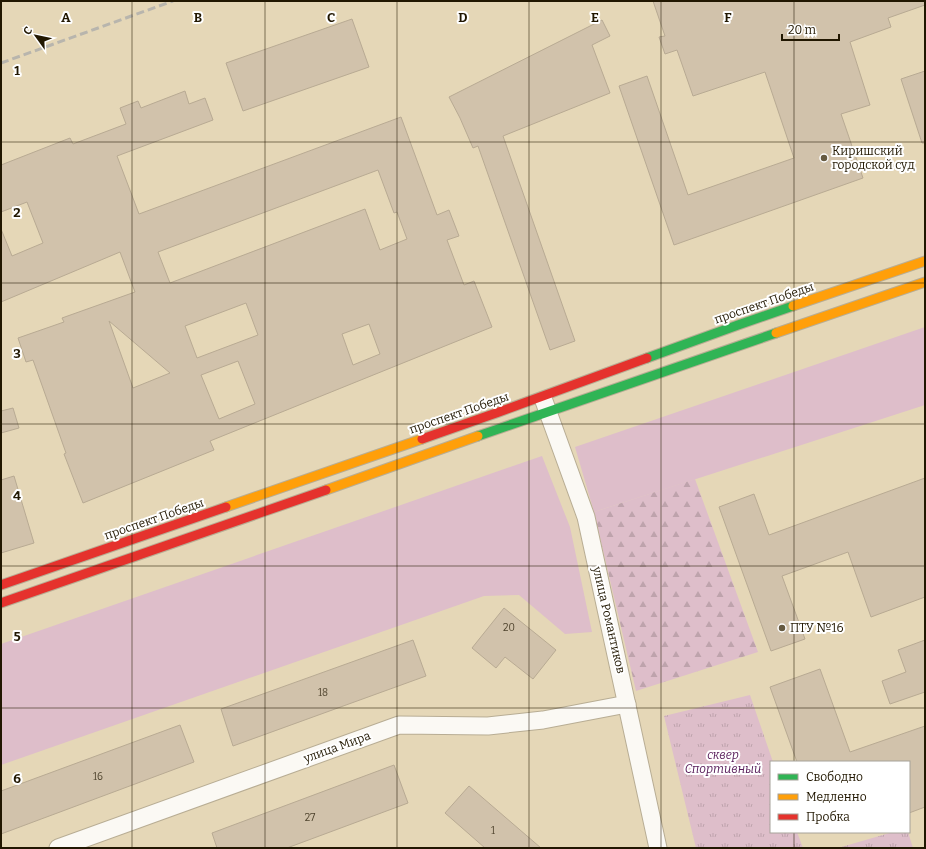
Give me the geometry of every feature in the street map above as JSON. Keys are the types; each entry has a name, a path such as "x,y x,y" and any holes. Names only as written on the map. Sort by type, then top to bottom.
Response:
{"main road":[{"name":"проспект Победы","path":"1,603 545,404 738,325 925,261"},
{"name":"проспект Победы","path":"1,585 545,404 925,282"}],"street":[{"name":"улица Романтиков","path":"545,404 586,516 658,848"},
{"name":"улица Мира","path":"58,848 399,725 488,726 544,720 627,704"}],"green space":[{"path":"925,327 925,405 594,512 575,447"},
{"path":"542,456 570,527 592,632 565,634 519,595 484,596 1,765 1,644"},
{"path":"695,479 758,652 636,691 594,512"},
{"name":"сквер Спортивный","path":"750,695 773,761 770,761 770,833 797,833 803,848 696,848 664,716"},
{"path":"890,833 908,833 913,848 838,848"}],"building":[{"path":"653,1 925,1 925,5 888,18 891,27 850,42 870,105 841,114 863,178 674,245 619,86 647,76 688,195 794,158 765,72 693,96 677,50 665,54 659,37 665,36"},
{"path":"352,19 369,67 243,111 226,63"},
{"path":"602,20 610,36 592,45 610,93 503,136 575,341 550,350 478,146 473,148 449,97"},
{"path":"925,71 925,143 922,143 901,79"},
{"path":"185,91 189,104 205,98 213,120 117,156 139,214 401,117 437,215 449,210 459,236 447,240 464,285 474,281 492,327 210,441 214,450 83,503 64,454 66,453 33,360 26,362 18,338 64,322 62,318 135,292 120,252 1,302 1,229 12,256 43,243 27,202 1,212 1,165 70,138 73,144 126,124 120,108 138,101 141,108","holes":["378,170 394,213 397,212 407,239 380,250 365,209 170,283 158,252","246,303 258,335 197,358 185,326","109,321 170,373 133,388","369,324 380,354 353,365 342,334","238,361 255,404 219,419 201,375"]},
{"path":"13,408 19,428 1,433 1,411"},
{"path":"14,476 34,543 1,553 1,480"},
{"name":"ПТУ №16","path":"925,478 925,597 871,617 848,552 782,576 805,639 771,651 719,507 754,494 769,535"},
{"path":"504,608 556,650 533,679 505,657 496,668 472,648"},
{"path":"413,640 426,676 233,746 221,709"},
{"path":"925,640 925,692 890,704 882,681 906,672 898,650"},
{"path":"820,669 850,752 925,726 925,807 910,813 910,761 797,761 770,687"},
{"path":"180,725 194,762 1,834 1,791"},
{"path":"394,765 408,803 287,848 217,848 212,833"},
{"path":"469,786 541,848 485,848 445,813"}],"railway":[{"path":"1,63 173,1"}],"traffic: fast":[{"path":"647,358 793,306"},
{"path":"478,436 776,333"}],"traffic: slow":[{"path":"793,306 925,261"},
{"path":"776,333 925,282"},
{"path":"326,490 478,436"},
{"path":"226,507 422,439"}],"traffic: jam":[{"path":"422,439 647,358"},
{"path":"1,603 326,490"},
{"path":"1,585 226,507"}],"place":[{"name":"Киришский городской суд","path":"824,158"},
{"name":"ПТУ №16","path":"782,628"}]}
